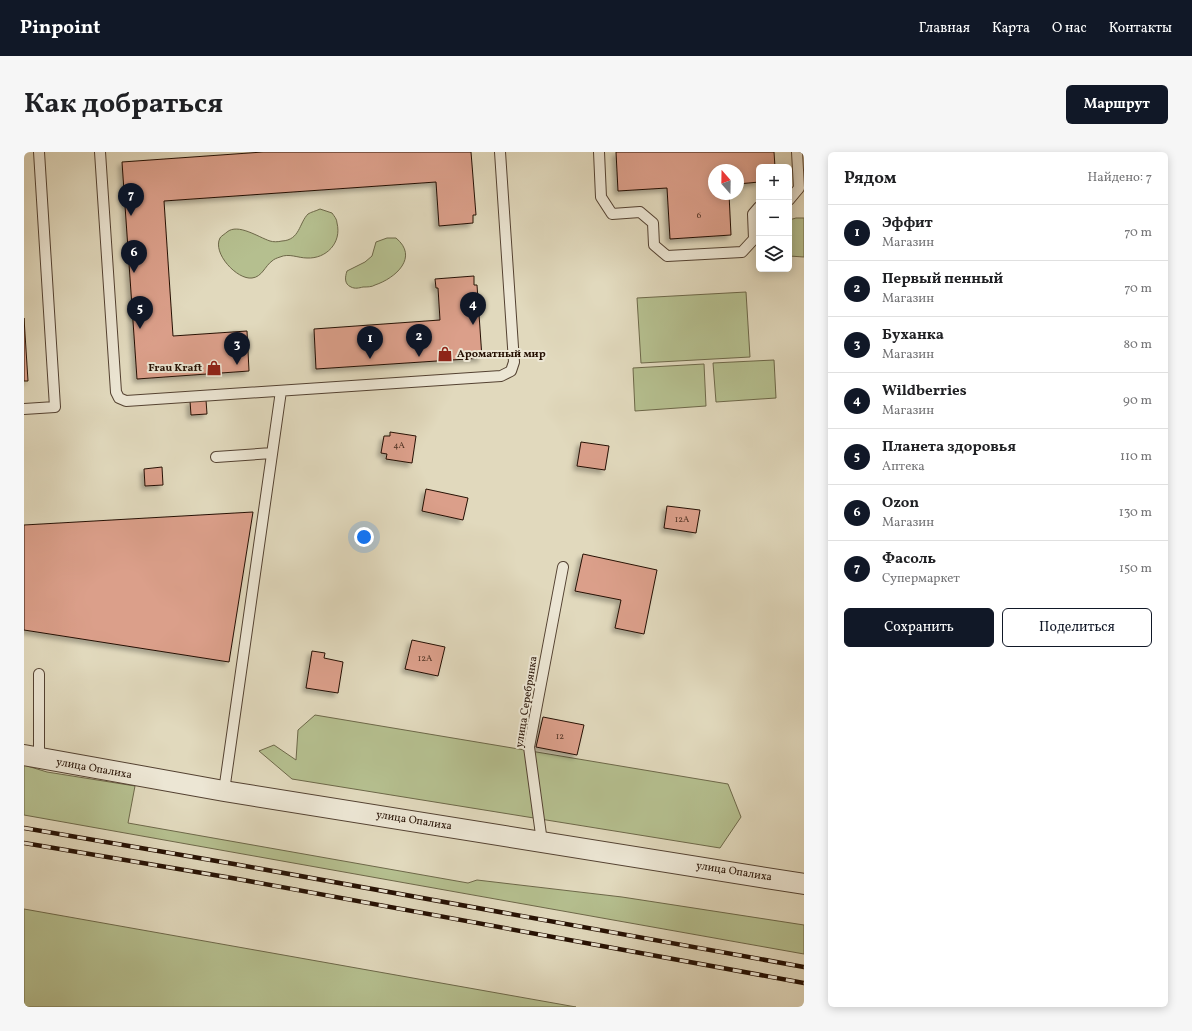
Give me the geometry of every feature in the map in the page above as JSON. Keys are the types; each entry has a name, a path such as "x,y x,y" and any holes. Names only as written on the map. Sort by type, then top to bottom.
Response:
{"street":[{"name":"улица Опалиха","path":"31,757 224,791 804,884"}],"lane":[{"path":"24,409 55,407 39,152"},
{"path":"100,152 116,392 119,398 126,402 501,376 511,370 514,362 500,152"},
{"path":"598,152 601,197 612,214 640,212 653,223 654,245 667,256 742,252 754,239 752,214 756,210"},
{"path":"792,196 799,188 797,152"},
{"path":"224,791 281,391"},
{"path":"216,458 272,453"},
{"name":"улица Серебрянка","path":"542,842 529,747 562,567"},
{"path":"31,757 38,674"}],"green space":[{"path":"320,209 332,213 336,220 338,230 335,243 326,253 314,258 283,256 277,258 270,263 261,274 252,278 240,275 227,264 223,258 218,244 221,236 227,232 237,229 271,241 277,242 288,240 296,234 308,214"},
{"path":"804,218 804,257 792,256 792,219"},
{"path":"387,238 396,238 403,245 405,259 402,266 397,272 383,282 374,286 352,288 349,286 346,280 347,271 365,262 372,256 376,242"},
{"path":"746,292 750,357 641,363 637,298"},
{"path":"774,360 776,398 716,402 713,363"},
{"path":"704,364 706,406 635,411 633,368"},
{"path":"315,715 728,784 741,817 720,848 292,779 259,751 274,745 296,760 298,730"},
{"path":"24,765 47,772 135,786 128,823 468,883 477,880 622,897 804,925 804,954 24,815"},
{"path":"24,909 576,1007 24,1007"}],"building":[{"path":"263,152 471,152 476,215 473,215 473,223 439,226 436,182 164,201 173,336 247,331 249,371 137,379 122,162"},
{"path":"616,152 774,152 775,164 756,164 756,182 744,183 744,164 708,164 708,200 729,200 731,235 670,239 667,188 618,191"},
{"path":"474,276 474,285 477,285 482,358 316,369 314,329 440,320 438,288 436,288 435,279"},
{"path":"24,318 28,381 24,381"},
{"path":"206,400 207,414 191,415 190,401"},
{"path":"390,432 416,436 412,463 386,459 387,454 381,453 384,436 390,436"},
{"path":"581,442 609,446 605,470 577,466"},
{"path":"162,467 163,485 145,486 144,469"},
{"path":"426,489 468,498 463,520 422,511"},
{"path":"667,506 700,510 696,533 664,528"},
{"path":"253,512 229,662 24,630 24,525"},
{"path":"583,554 657,570 644,634 615,628 621,600 575,591"},
{"path":"412,640 445,647 438,676 405,669"},
{"path":"312,651 325,653 324,658 343,662 338,693 306,688"},
{"path":"543,717 584,725 577,755 536,747"}],"railway":[{"path":"24,828 234,864 804,967"},
{"path":"24,843 232,878 804,983"}],"place":[{"name":"Фасоль","path":"131,216"},
{"name":"Ozon","path":"134,273"},
{"name":"Wildberries","path":"473,325"},
{"name":"Планета здоровья","path":"140,329"},
{"name":"Ароматный мир","path":"445,354"},
{"name":"Первый пенный","path":"419,357"},
{"name":"Эффит","path":"370,359"},
{"name":"Буханка","path":"237,365"},
{"name":"Frau Kraft","path":"214,368"}]}
